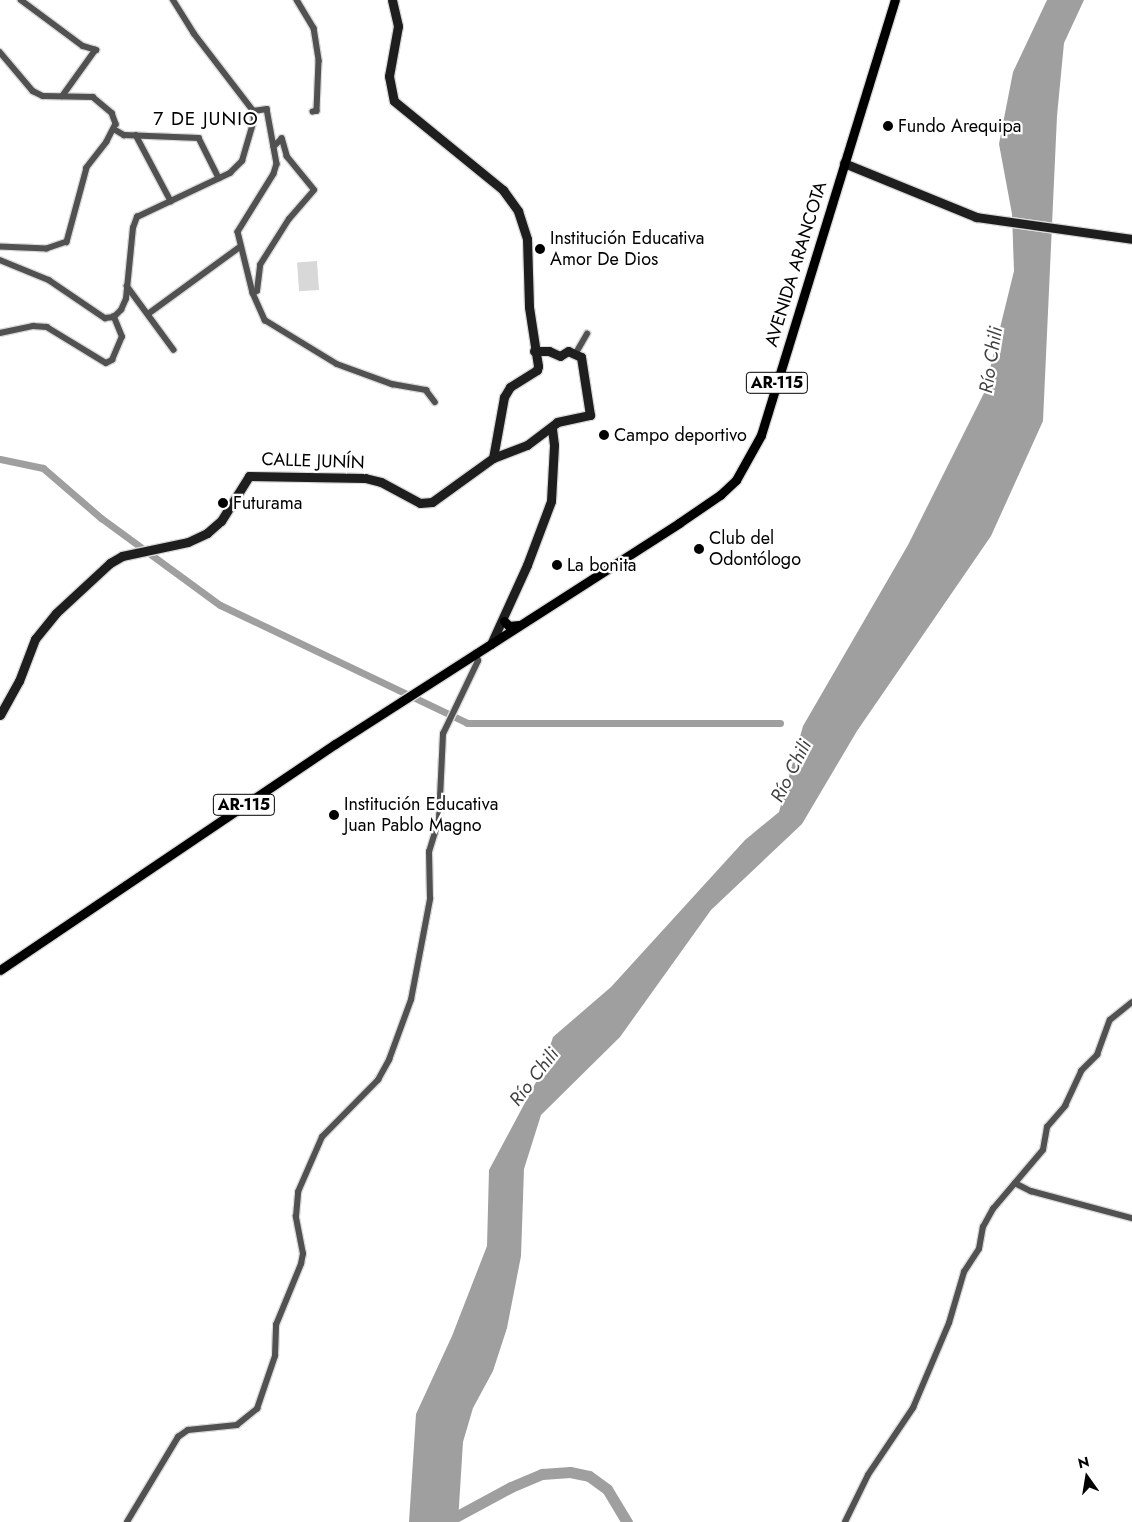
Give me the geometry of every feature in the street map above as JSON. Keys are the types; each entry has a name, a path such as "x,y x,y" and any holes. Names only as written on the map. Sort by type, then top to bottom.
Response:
{"main road":[{"name":"AVENIDA ARANCOTA","path":"491,644 720,495 745,468 761,435 895,0"},
{"path":"504,621 509,626 520,626"},
{"name":"AR-115","path":"0,970 335,744 491,644"}],"street":[{"path":"21,0 83,46 96,50 63,96"},
{"path":"0,260 48,280 105,318 114,317 121,310 127,286 133,228 137,217 230,173 248,149 254,120 253,111 194,34 173,0"},
{"path":"297,0 314,28 319,58 317,111 313,112"},
{"path":"392,0 398,26 389,76 394,101 495,183 520,216 529,255 529,307 537,370 519,379 504,397 493,458"},
{"path":"0,52 33,91 43,96 93,97 105,105 115,118 114,129 87,168 67,242 47,249 0,247"},
{"path":"253,111 267,109 276,170 239,225 240,247 253,293 270,326 311,345 337,364 392,384 426,390 435,402"},
{"path":"114,129 124,135 199,138 219,178"},
{"path":"136,135 171,201"},
{"path":"253,293 257,291 260,265 289,219 314,190 287,157 282,139 274,147"},
{"path":"844,163 959,213 1004,223 1057,228 1132,239"},
{"path":"148,314 240,247"},
{"path":"127,286 174,350"},
{"path":"0,333 33,326 47,327 106,363 112,360 122,336 114,317"},
{"path":"534,351 548,351 560,356 568,351 576,353 587,334"},
{"name":"CALLE JUNÍN","path":"0,714 19,681 35,638 56,614 110,563 122,556 188,542 207,533 221,522 249,476 365,478 381,482 420,503 432,502 493,458 527,445 565,419 590,415 583,362 576,353"},
{"path":"491,644 504,621 551,501 554,445 552,428"},
{"path":"127,1522 178,1437 188,1430 237,1425 257,1409 274,1356 276,1325 301,1264 303,1254 296,1217 298,1192 322,1137 378,1080 389,1060 411,1000 430,899 429,852 439,819 443,734 478,661 476,653"},
{"path":"845,1522 868,1475 912,1408 949,1324 964,1272 979,1250 983,1227 993,1209 1043,1150 1047,1127 1064,1106 1081,1071 1097,1055 1110,1020 1132,1002"},
{"path":"1015,1182 1031,1191 1132,1218"}],"shaded area":[{"path":"317,261 319,290 299,291 297,262"}],"water":[{"name":"Río Chili","path":"1047,0 1084,0 1064,43 1057,116 1043,421 991,536 857,731 802,824 711,910 620,1037 541,1115 524,1169 521,1256 507,1328 493,1371 473,1408 463,1442 458,1522 409,1522 416,1414 452,1336 487,1246 489,1170 543,1069 553,1037 611,987 745,840 779,812 803,726 908,545 984,393 1014,271 1012,214 999,144 1013,72"}],"waterway":[{"path":"0,459 43,468 101,518 220,605 467,723 780,723"},
{"path":"446,1522 511,1487 542,1474 570,1472 589,1476 607,1489 627,1522"}],"place":[{"name":"Fundo Arequipa","path":"888,126"},
{"name":"Institución Educativa Amor De Dios","path":"540,249"},
{"name":"Campo deportivo","path":"604,435"},
{"name":"Futurama","path":"223,503"},
{"name":"Club del Odontólogo","path":"699,549"},
{"name":"La bonita","path":"557,565"},
{"name":"Institución Educativa Juan Pablo Magno","path":"334,815"}],"district":[{"name":"7 DE JUNIO","path":"206,119"}]}
